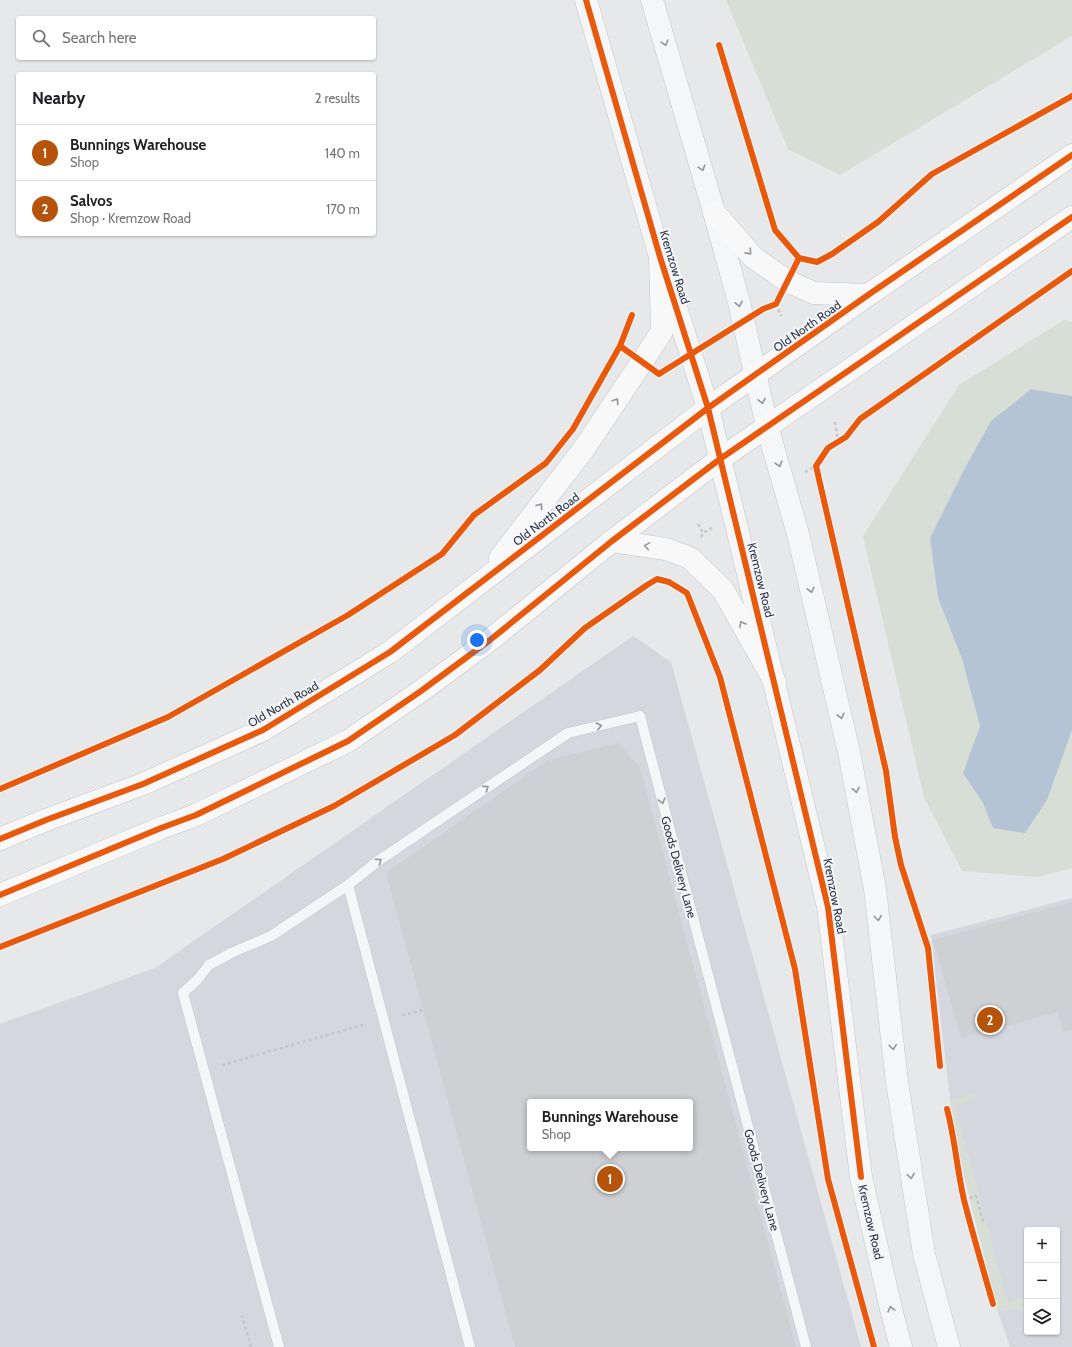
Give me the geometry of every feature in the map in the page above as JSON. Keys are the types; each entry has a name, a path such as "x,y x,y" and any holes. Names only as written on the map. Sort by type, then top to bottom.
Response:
{"main road":[{"name":"Old North Road","path":"0,839 46,820 143,784 264,730 390,652 708,408 868,295 1072,155"},
{"path":"714,212 753,257 787,281 814,293 868,295"},
{"path":"0,895 196,815 348,741 421,691 490,640 612,541 720,459 1072,217"},
{"path":"482,582 583,450 662,330 660,257"},
{"path":"612,541 666,549 690,558 723,590 775,682"}],"street":[{"name":"Kremzow Road","path":"586,0 660,257 708,408 828,907 861,1177 891,1310 901,1347"},
{"path":"652,0 739,302 767,426 798,534 850,760 875,889 897,1082 924,1254 949,1347"}],"lane":[{"name":"Goods Delivery Lane","path":"348,885 385,857 568,733 640,716 806,1347"},
{"path":"279,1347 183,993 198,979 210,964 231,953 271,936 348,885 470,1347"}],"path":[{"path":"763,309 776,304 780,316"},
{"path":"835,422 836,443"},
{"path":"836,443 846,436"},
{"path":"805,472 816,466 820,460"},
{"path":"816,466 886,771 895,837 902,865 928,948 940,1066"},
{"path":"698,524 703,533 713,527"},
{"path":"222,1065 384,1019 423,1010"},
{"path":"947,1109 964,1200 993,1304"},
{"path":"964,1200 976,1196 983,1221 986,1220"},
{"path":"242,1315 251,1347"}],"shaded area":[{"path":"726,0 1072,0 1072,36 840,175 788,149"},
{"path":"1064,320 1072,322 1072,396 1031,389 991,421 967,464 930,538 938,598 962,659 980,726 963,773 983,803 993,827 1072,730 1072,868 1038,877 962,871 924,797 863,536 959,385"},
{"path":"633,636 671,662 861,1347 0,1347 0,1024 155,968"},
{"path":"1072,898 1072,1347 1010,1347 998,1312 960,1158 950,1100 931,935"},
{"path":"970,1094 975,1098 955,1106 1008,1302 1024,1297 1024,1314 1015,1309 998,1312 960,1158 950,1100 959,1099"}],"water":[{"path":"1031,389 1072,396 1072,730 1047,800 1025,833 993,828 983,803 963,773 980,726 962,659 938,598 930,538 967,464 991,421"}],"building":[{"path":"618,743 640,768 796,1347 515,1347 386,873 548,760"},
{"path":"1072,902 1072,1029 1063,1032 1058,1012 961,1038 933,940"}],"cycle path":[{"path":"586,0 660,257 708,408 828,907 861,1177"},
{"path":"719,45 775,230 799,258 817,262 832,254 878,222 932,174 1072,96"},
{"path":"0,839 46,820 143,784 263,730 390,652 708,408 868,295 1072,155"},
{"path":"0,895 196,815 348,741 421,691 490,640 612,541 720,459 1072,217"},
{"path":"620,346 659,374 763,309 776,304 799,258"},
{"path":"940,1066 928,948 901,865 895,837 886,771 816,466 828,448 846,437 860,419 1072,271"},
{"path":"0,789 168,717 348,615 442,554 474,515 546,463 573,429 620,346 632,315"},
{"path":"0,947 223,859 334,806 455,735 540,670 585,628 647,585 657,579 669,582 687,593 720,677 795,969 828,1179 874,1347"},
{"path":"947,1109 964,1200 993,1304"}],"place":[{"name":"Salvos","path":"990,1020"},
{"name":"Bunnings Warehouse","path":"610,1179"}]}
